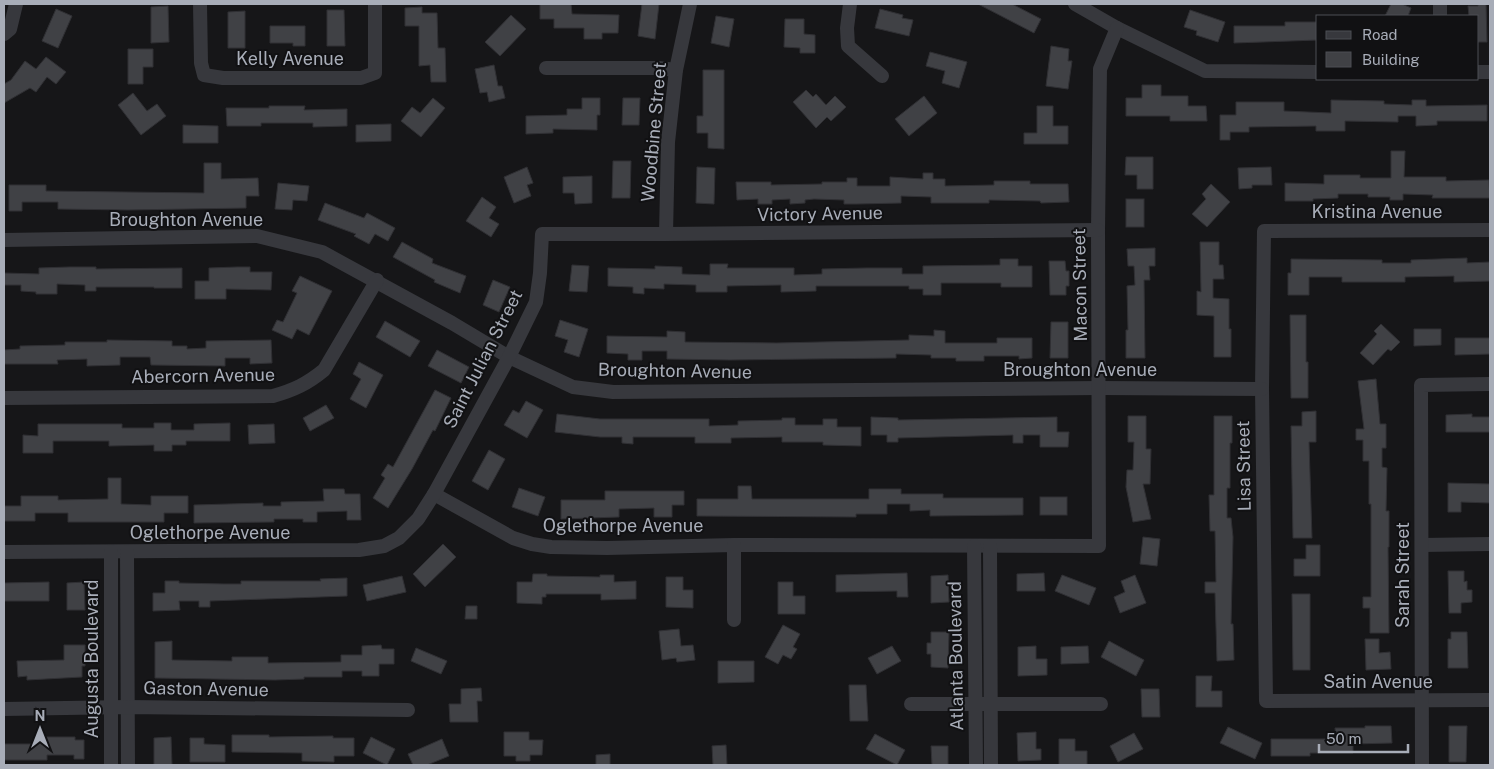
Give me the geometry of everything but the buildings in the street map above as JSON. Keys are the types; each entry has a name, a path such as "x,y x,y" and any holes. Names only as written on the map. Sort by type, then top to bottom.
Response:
{"street":[{"path":"4,34 10,29 16,4"},
{"name":"Kelly Avenue","path":"200,4 201,63 204,75 223,78 361,78 375,73 375,4"},
{"name":"Woodbine Street","path":"666,234 668,142 676,70 690,4"},
{"path":"850,4 846,28 848,46 882,76"},
{"path":"1075,4 1118,28 1205,71 1316,72"},
{"name":"Macon Street","path":"1100,546 1098,230 1100,69 1118,28"},
{"path":"546,68 659,68 676,70"},
{"name":"Victory Avenue","path":"542,234 1098,230"},
{"name":"Kristina Avenue","path":"1264,231 1490,230"},
{"name":"Lisa Street","path":"1264,231 1262,389 1266,700"},
{"name":"Saint Julian Street","path":"434,494 509,357 536,302 542,234"},
{"name":"Broughton Avenue","path":"4,240 257,236 322,252 452,322 509,357 573,387 613,392 1100,388 1262,389"},
{"name":"Abercorn Avenue","path":"4,398 273,396 294,390 312,380 324,370 377,280"},
{"name":"Sarah Street","path":"1422,765 1421,385 1490,384"},
{"name":"Oglethorpe Avenue","path":"4,552 360,550 384,546 400,538 418,519 434,494 513,538 551,547 607,548 734,545 1100,546"},
{"path":"1422,545 1490,544"},
{"path":"734,545 734,620"},
{"name":"Atlanta Boulevard","path":"974,546 976,765"},
{"name":"Atlanta Boulevard","path":"990,546 992,765"},
{"name":"Augusta Boulevard","path":"111,552 111,765"},
{"name":"Augusta Boulevard","path":"127,552 128,765"},
{"name":"Satin Avenue","path":"1266,700 1490,700"},
{"path":"911,704 1101,704"},
{"name":"Gaston Avenue","path":"4,708 128,707 408,710"}]}
